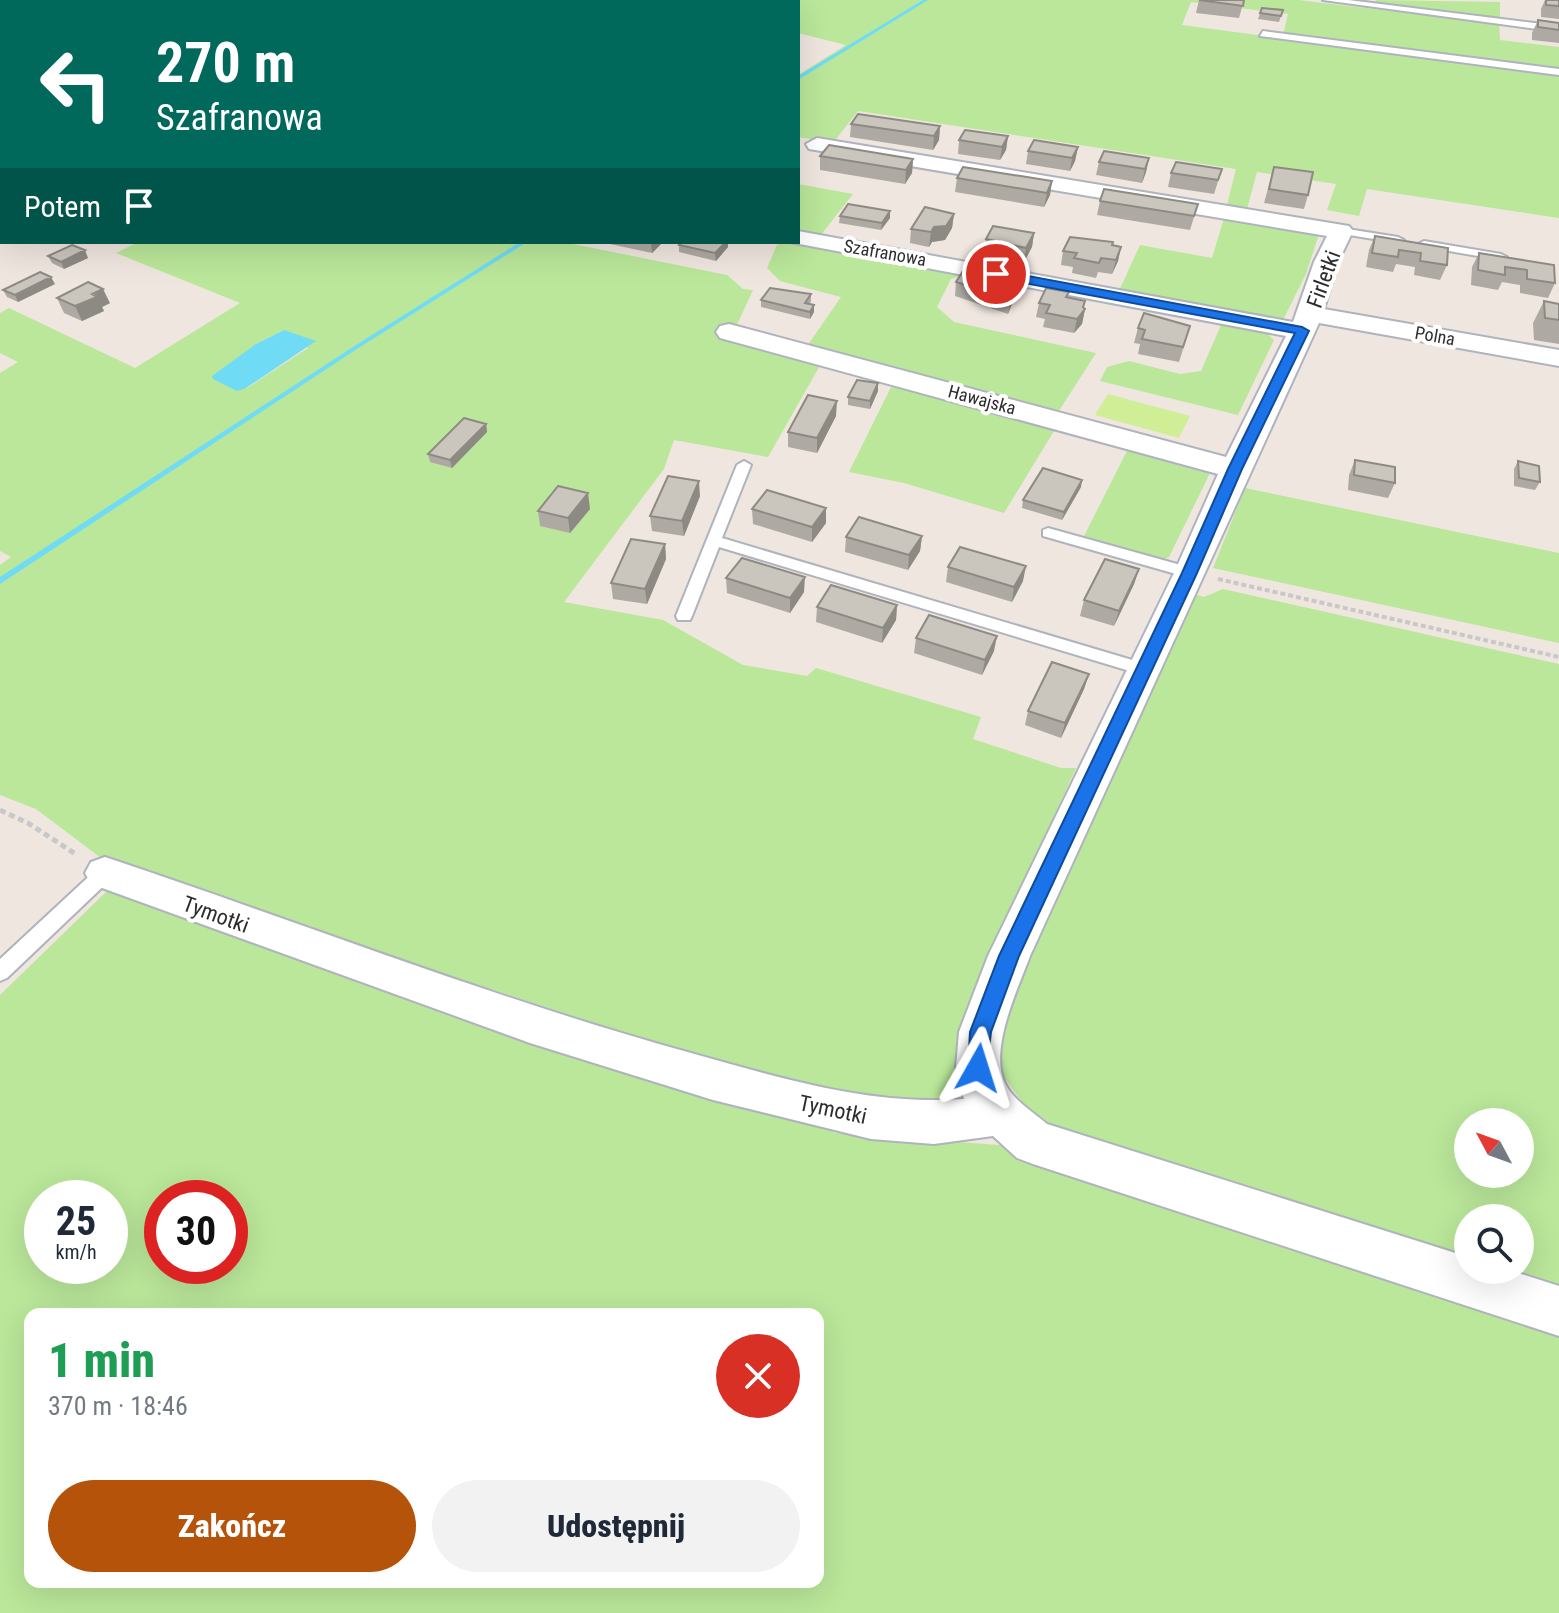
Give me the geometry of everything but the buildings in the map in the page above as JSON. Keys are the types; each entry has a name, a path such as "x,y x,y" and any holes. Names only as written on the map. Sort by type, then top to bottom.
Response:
{"street":[{"path":"817,144 1341,231"},
{"name":"Firletki","path":"1000,1113 984,1093 978,1068 981,1032 1009,956 1306,323 1326,262 1341,231"},
{"name":"Szafranowa","path":"800,238 1306,323"},
{"name":"Polna","path":"1306,323 1559,358"},
{"name":"Hawajska","path":"729,332 1235,469"},
{"name":"Tymotki","path":"105,873 335,957 640,1061 842,1115 926,1124 963,1123 1000,1113"},
{"path":"1000,1113 1033,1142 1559,1311"}],"lane":[{"path":"1327,0 1559,29"},
{"path":"1263,34 1559,72"},
{"path":"1341,231 1512,259"},
{"path":"684,616 744,465"},
{"path":"1048,533 1190,573"},
{"path":"712,540 1143,669"},
{"path":"0,972 105,873"}],"path":[{"path":"1190,573 1559,657"},
{"path":"0,810 28,823 105,873"}],"green space":[{"path":"800,0 1298,0 1499,24 1500,40 1559,47 1559,70 1283,35 1288,14 1191,2 1182,25 1559,75 1559,218 1367,189 1359,216 1327,210 1336,184 1257,172 1247,209 1227,205 1236,169 858,111 833,143 800,137 800,74 846,45 800,34"},
{"path":"1376,0 1500,2 1500,18 1375,4"},
{"path":"800,184 853,194 820,236 800,231"},
{"path":"1225,215 1319,234 1306,274 1284,318 1273,321 1119,291 1140,245 1212,258"},
{"path":"134,244 573,244 727,275 743,289 753,290 735,329 822,362 768,457 674,440 664,469 564,602 663,620 743,665 807,676 816,668 981,717 973,739 1061,768 1076,768 968,1005 963,1070 957,1090 937,1105 826,1099 109,864 36,809 0,795 0,565 11,557 0,551 0,373 18,362 0,353 0,313 9,308 135,368 240,303 116,253","holes":["284,330 308,348 247,388 256,344"]},
{"path":"798,244 962,275 951,279 937,307 954,322 1096,353 1057,414 805,349 841,297 780,281 767,268 777,245"},
{"path":"1221,325 1266,333 1274,340 1238,415 1100,381 1107,367 1129,361 1180,374 1201,371"},
{"path":"891,387 996,407 1054,431 1004,513 904,483 849,472"},
{"path":"1108,394 1190,416 1179,438 1095,415"},
{"path":"1130,445 1199,464 1210,473 1169,557 1162,560 1084,536"},
{"path":"1245,488 1559,553 1559,643 1213,568"},
{"path":"1223,589 1559,664 1559,1296 1522,1284 1534,1284 1534,1204 1454,1204 1454,1263 1074,1141 1023,1104 1000,1071 996,1034 1191,593 1204,597"},
{"path":"108,890 836,1133 999,1145 1559,1326 1559,1613 0,1613 0,995"}],"water":[{"path":"284,330 316,341 246,388 237,391 213,379 212,376 256,344"}],"waterway":[{"path":"800,77 926,0"},
{"path":"0,581 358,346 521,244"}],"route":[{"path":"978,1068 981,1032 1009,956 1302,331 996,274"}]}
